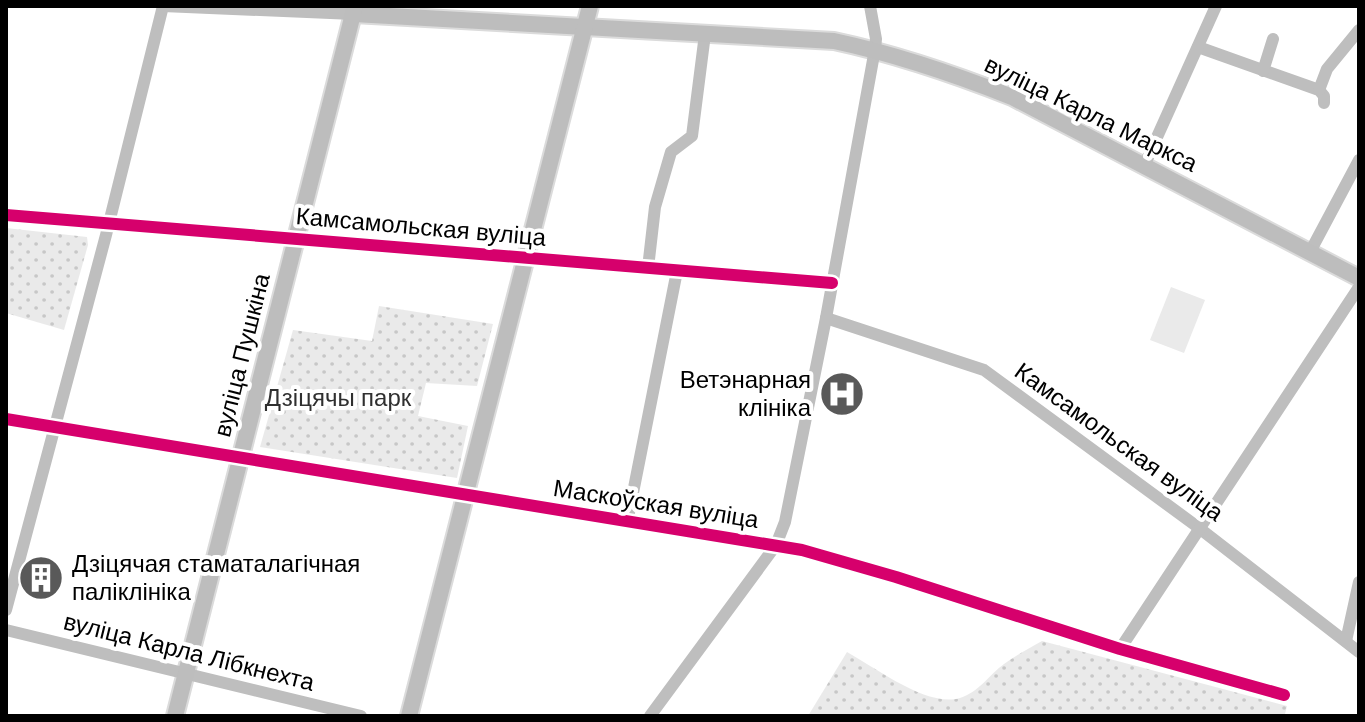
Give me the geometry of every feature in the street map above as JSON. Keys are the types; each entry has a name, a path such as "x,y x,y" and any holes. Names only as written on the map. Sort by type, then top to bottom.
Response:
{"main road":[{"path":"409,716 590,6"},
{"name":"вуліца Карла Маркса","path":"354,10 834,41 875,49 958,75 1012,97 1359,278"},
{"name":"вуліца Пушкіна","path":"175,716 354,10"}],"street":[{"name":"вуліца Карла Маркса","path":"163,6 354,10"},
{"path":"6,610 163,6"},
{"path":"650,716 776,545 785,522 875,49 870,6"},
{"path":"1144,166 1216,6"},
{"path":"1198,47 1322,97 1327,69 1359,30"},
{"path":"648,268 655,207 671,152 692,136 705,34"},
{"path":"1263,71 1273,39"},
{"path":"1310,252 1359,160"},
{"name":"Камсамольская вуліца","path":"6,215 832,283"},
{"path":"627,523 677,271"},
{"path":"1120,649 1359,287"},
{"name":"Камсамольская вуліца","path":"826,318 984,370 1199,528 1359,652"},
{"name":"Маскоўская вуліца","path":"6,419 776,545 835,558 1120,649 1284,695"},
{"path":"1346,641 1359,582"},
{"name":"вуліца Карла Лібкнехта","path":"6,630 361,716"}],"green space":[{"path":"6,228 87,237 88,245 64,330 6,313"},
{"path":"1171,287 1205,300 1184,353 1150,340"},
{"name":"Дзіцячы парк","path":"379,306 493,324 477,386 426,383 418,416 468,426 457,478 260,447 293,330 372,341"},
{"path":"1042,641 1287,706 1285,714 1288,716 808,716 847,652 902,685 947,700 973,692 1004,664"}],"cycle path":[{"path":"6,215 832,283"},
{"path":"6,419 802,550 1120,649 1284,695"}],"place":[{"name":"Ветэнарная клініка","path":"842,394"},
{"name":"Дзіцячая стаматалагічная паліклініка","path":"41,578"}]}
